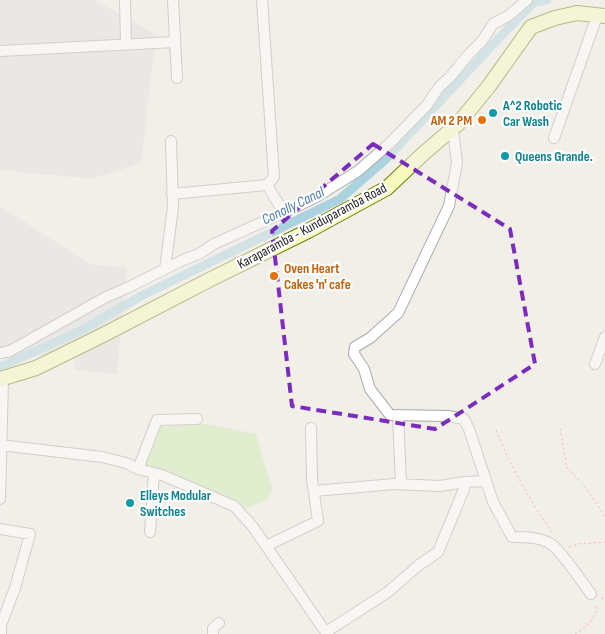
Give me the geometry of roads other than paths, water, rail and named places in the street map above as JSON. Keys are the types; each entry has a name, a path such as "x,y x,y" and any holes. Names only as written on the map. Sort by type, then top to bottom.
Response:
{"main road":[{"name":"Karaparamba - Kunduparamba Road","path":"1,379 36,368 95,340 308,231 387,188 424,153 453,130 489,86 531,27 555,18 577,13 601,16"}],"street":[{"path":"125,0 126,44"},
{"path":"173,0 176,78"},
{"path":"172,194 267,184 274,177 262,0"},
{"path":"0,353 10,351 106,297 318,196 358,171 389,144 427,105 439,87 482,41 493,24 508,16 527,0"},
{"path":"554,138 601,16"},
{"path":"0,51 175,42"},
{"path":"453,130 457,163 449,206 398,313 370,338 355,347 354,354 364,369 370,389 390,415 448,416 464,419 493,502 512,537 531,538 550,544 562,555 591,594"},
{"path":"165,270 173,207 171,141"},
{"path":"267,184 284,213"},
{"path":"595,364 605,337"},
{"path":"0,499 1,379"},
{"path":"398,415 401,484"},
{"path":"138,469 158,420 197,419"},
{"path":"266,546 318,521 312,479 312,428"},
{"path":"0,445 102,457 126,463 138,469 162,475 234,506 253,527 326,633 388,592 419,565 438,552 464,489 464,482"},
{"path":"150,532 154,473"},
{"path":"314,491 401,484 440,486 486,481"},
{"path":"0,529 30,534 15,588 1,625 1,634"},
{"path":"213,634 213,628 219,623"}],"waterway":[{"name":"Conolly Canal","path":"0,367 80,331 141,296 340,199 386,159 534,2 547,0"}],"place":[{"name":"A^2 Robotic Car Wash","path":"493,113"},
{"name":"AM 2 PM","path":"482,120"},
{"name":"Queens Grande.","path":"505,156"},
{"name":"Oven Heart Cakes 'n' cafe","path":"274,276"},
{"name":"Elleys Modular Switches","path":"130,503"}]}
